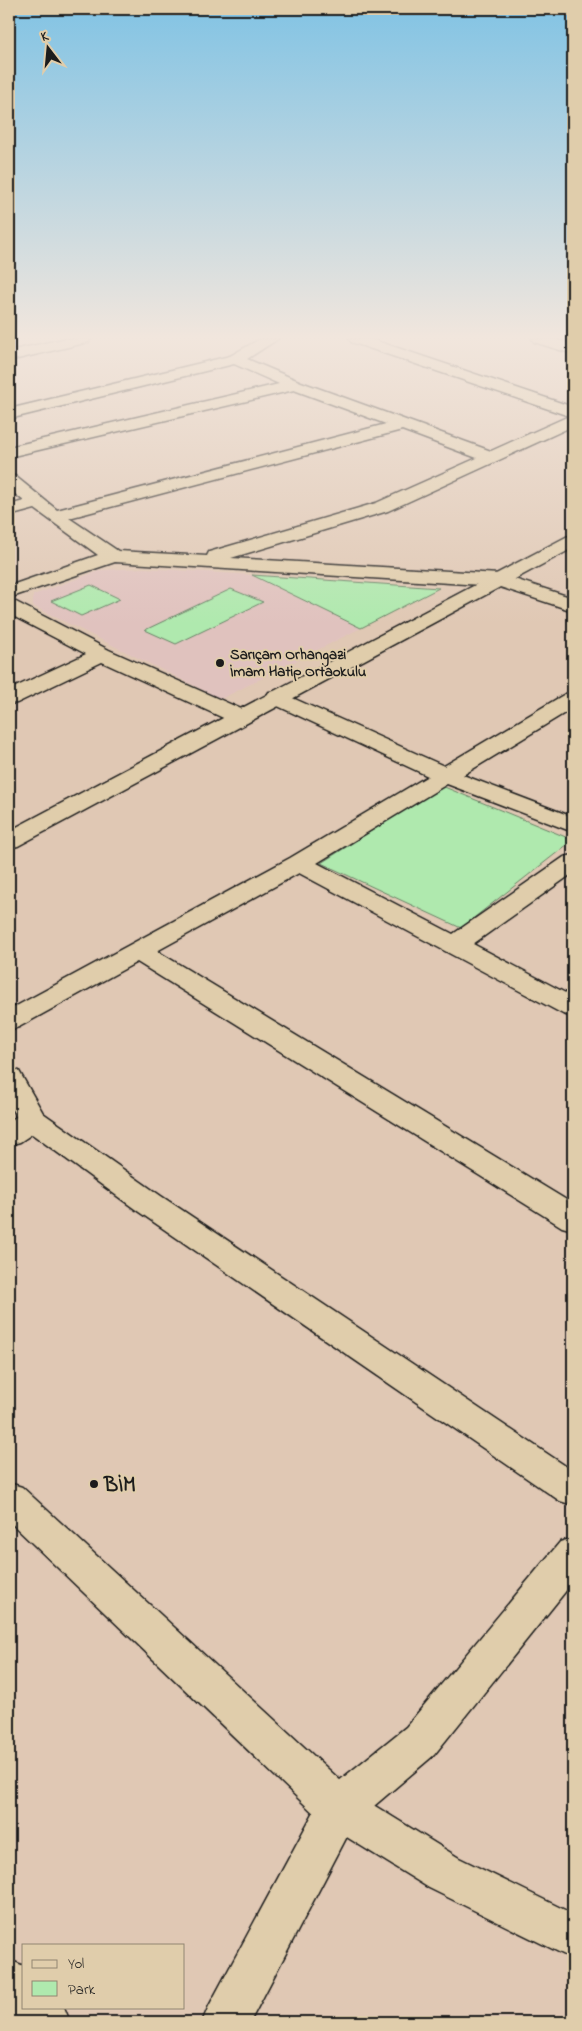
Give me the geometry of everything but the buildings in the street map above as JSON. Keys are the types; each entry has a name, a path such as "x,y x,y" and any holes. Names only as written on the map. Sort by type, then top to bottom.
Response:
{"street":[{"path":"9,452 87,434"},
{"path":"54,516 369,434"},
{"path":"427,434 493,458"},
{"path":"199,561 382,507 544,434"},
{"path":"9,480 54,516 113,556"},
{"path":"9,511 37,503"},
{"path":"9,842 277,697 573,541"},
{"path":"9,592 113,556 500,580 573,605"},
{"path":"9,606 102,654 240,717"},
{"path":"9,698 102,654"},
{"path":"277,697 446,776 573,825"},
{"path":"9,1021 299,863 572,701"},
{"path":"299,863 573,1008"},
{"path":"454,945 571,866"},
{"path":"138,952 573,1219"},
{"path":"9,1078 20,1127 150,1204 573,1490"},
{"path":"9,1498 339,1808 444,1873 573,1937"},
{"path":"225,2022 339,1808 420,1741 573,1554"},
{"path":"9,1983 22,1996"},
{"path":"33,2008 47,2022"}],"shaded area":[{"name":"Sarıçam Orhangazi İmam Hatip Ortaokulu","path":"144,568 252,575 361,628 221,699 33,606 33,595 101,570"}],"green space":[{"path":"252,575 439,588 361,628"},
{"path":"91,585 120,599 81,616 51,601"},
{"path":"231,589 263,602 176,644 145,630"},
{"path":"442,786 573,840 461,928 321,863"}],"place":[{"name":"Sarıçam Orhangazi İmam Hatip Ortaokulu","path":"220,663"},
{"name":"BİM","path":"94,1484"}]}
